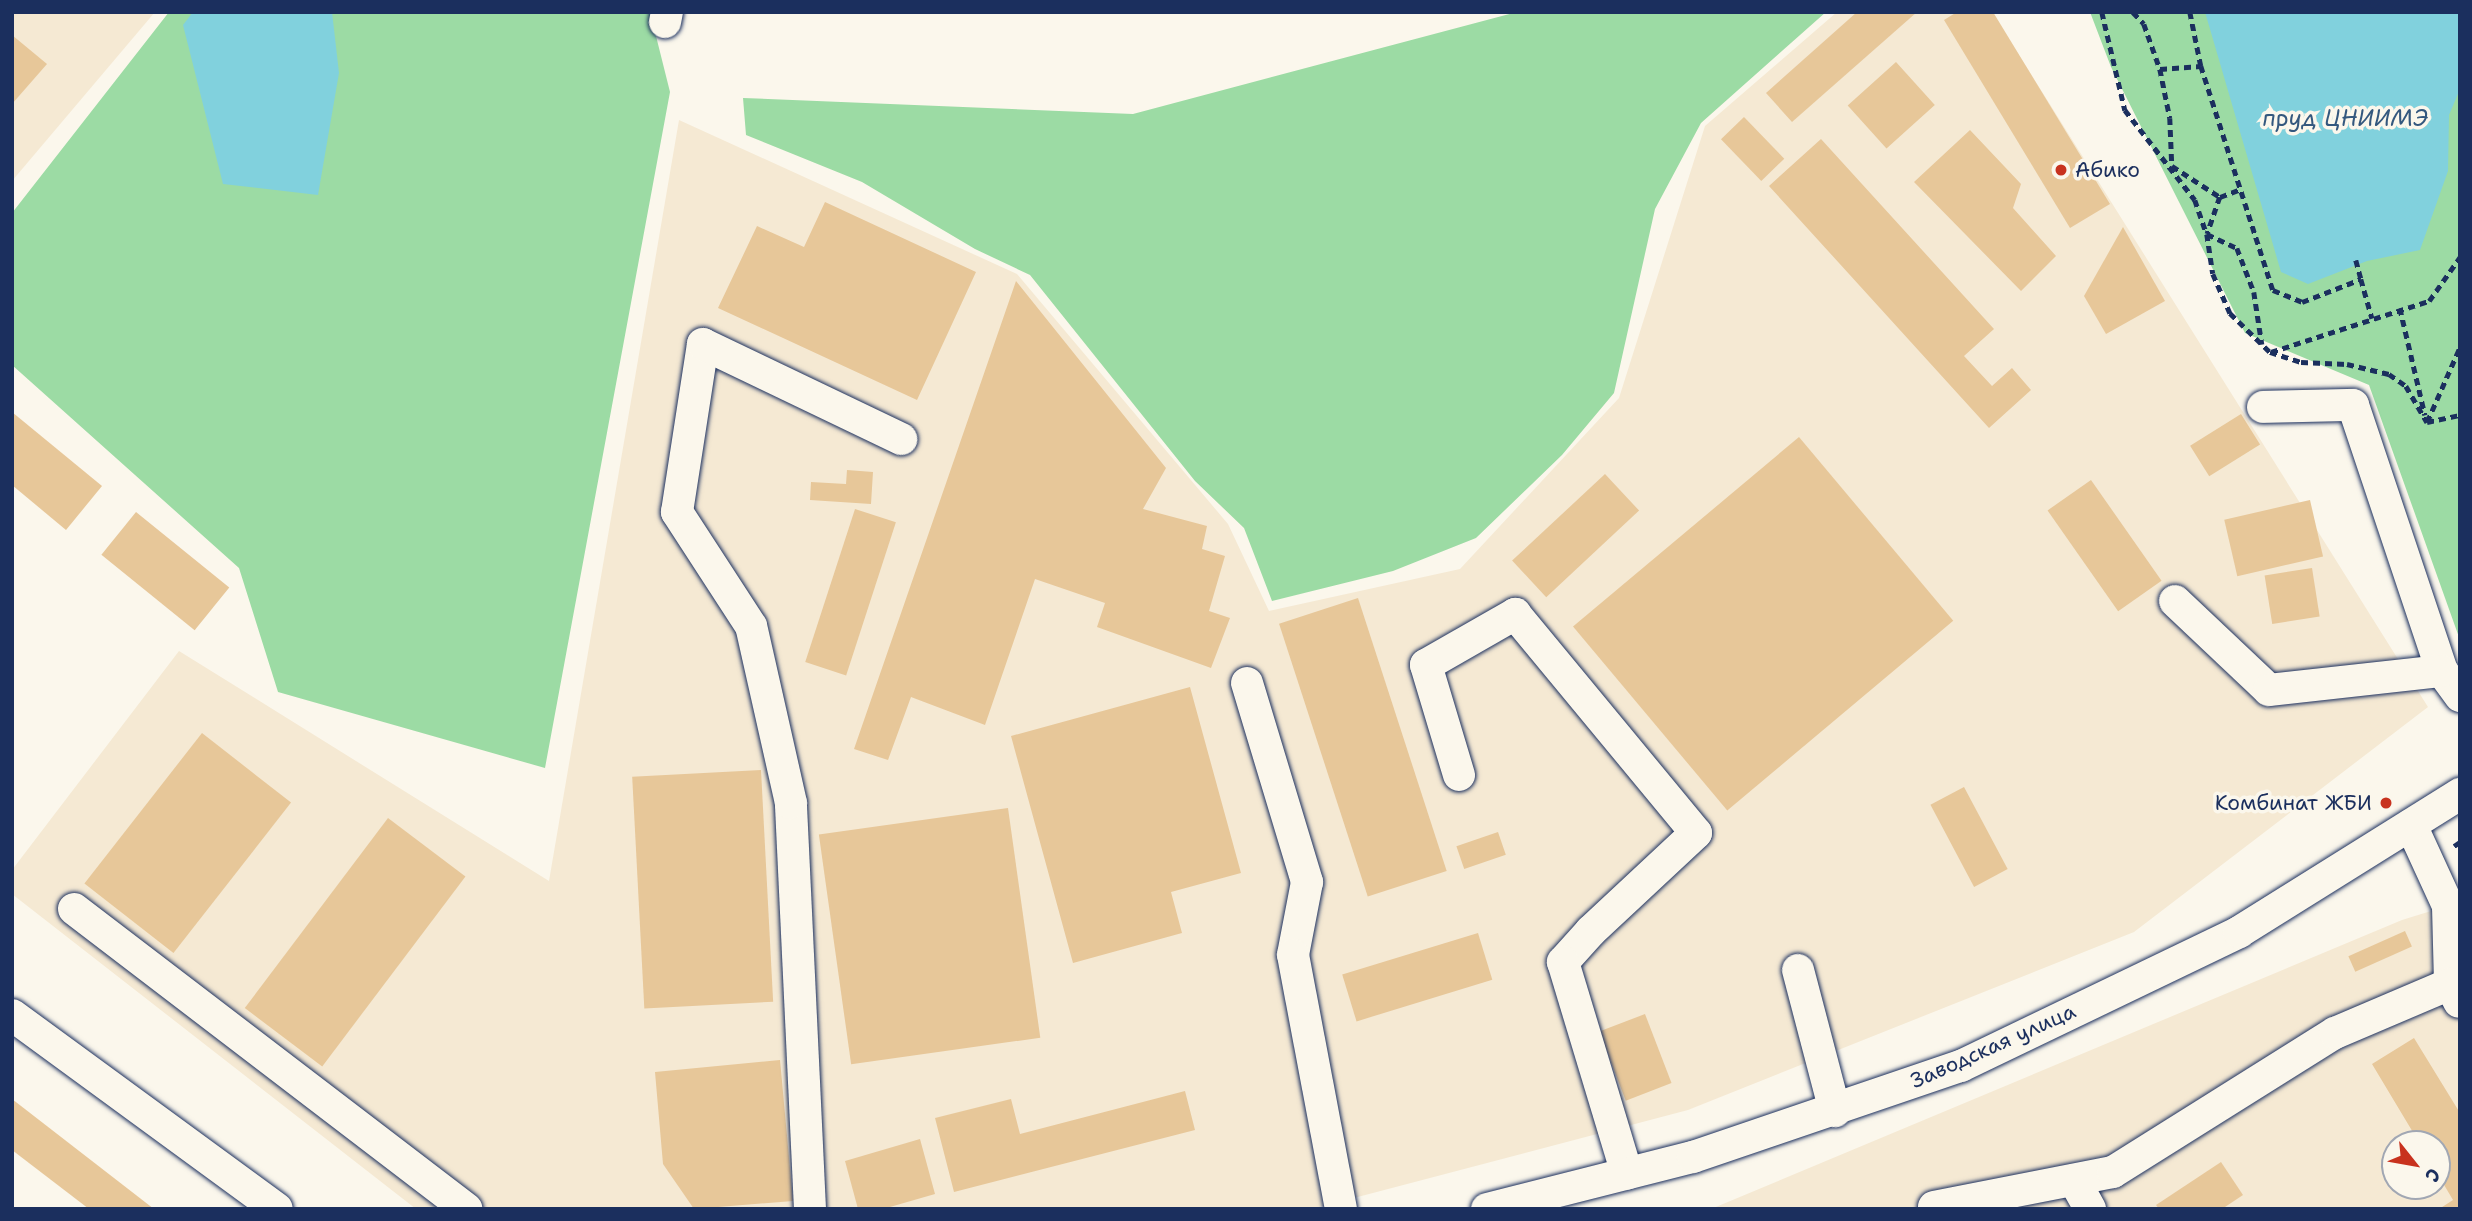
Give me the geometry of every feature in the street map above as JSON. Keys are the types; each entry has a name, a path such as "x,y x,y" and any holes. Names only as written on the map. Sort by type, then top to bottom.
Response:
{"street":[{"path":"810,1209 791,803 751,626 677,512 704,344 901,439"},
{"path":"2263,407 2353,405 2442,671 2460,696"},
{"path":"2175,601 2269,690 2442,671"},
{"path":"1459,775 1426,664 1515,614 1696,833 1591,930 1563,962 1627,1174"},
{"path":"1247,683 1307,882 1293,955 1341,1209"},
{"name":"Заводская улица","path":"1487,1209 1627,1174 1835,1111 1961,1066 2239,932 2460,793"},
{"path":"1934,1208 2113,1172 2335,1033 2455,994 2448,906 2411,825"},
{"path":"74,909 466,1209"},
{"path":"1798,970 1835,1111"},
{"path":"12,1015 277,1209"},
{"path":"2074,1180 2090,1209"}],"path":[{"path":"2102,12 2125,110 2172,166 2195,200 2207,234 2213,274 2230,313 2270,352 2301,362 2347,364 2389,374 2406,386 2427,422"},
{"path":"2133,12 2144,24 2160,69 2170,118 2172,166"},
{"path":"2190,12 2201,66 2273,290 2302,302 2361,279"},
{"path":"2160,69 2201,66"},
{"path":"2172,166 2220,197"},
{"path":"2207,234 2220,197 2241,189"},
{"path":"2207,234 2237,248 2254,292 2262,345"},
{"path":"2270,352 2400,308 2429,301 2460,257"},
{"path":"2356,260 2372,318"},
{"path":"2400,308 2427,422"},
{"path":"2427,422 2460,347"},
{"path":"2427,422 2460,415"},
{"path":"2454,846 2460,842"}],"shaded area":[{"path":"12,12 155,12 12,181"},
{"path":"1837,12 1992,12 2428,707 2134,932 1688,1110 1312,1209 416,1209 12,894 12,870 179,651 549,881 679,120 1017,274 1228,524 1269,611 1460,569 1619,398 1705,126"},
{"path":"2460,902 2460,1209 1711,1209 2402,920"}],"green space":[{"path":"169,12 650,12 670,92 545,768 278,692 239,568 12,365 12,213"},
{"path":"1517,12 1826,12 1701,123 1655,209 1614,393 1562,455 1476,538 1393,571 1272,601 1244,528 1195,481 1030,275 975,249 862,182 746,135 743,98 1133,114"},
{"path":"2090,12 2460,12 2460,640 2369,385 2245,333 2111,67"}],"water":[{"path":"193,12 332,12 339,73 318,195 223,184 183,25"},
{"name":"пруд ЦНИИМЭ","path":"2205,12 2460,12 2460,89 2449,115 2448,171 2420,250 2367,261 2308,284 2281,272"}],"building":[{"path":"1857,12 1917,12 1792,122 1766,93"},
{"path":"1957,12 1993,12 2110,204 2070,228 1944,20"},
{"path":"12,35 47,64 12,104"},
{"path":"1896,62 1935,105 1887,149 1848,105"},
{"path":"1744,117 1784,159 1761,181 1721,139"},
{"path":"1970,130 2021,184 2013,208 2056,256 2021,291 1914,182"},
{"path":"1821,139 1994,329 1964,356 1992,386 2012,368 2031,390 1989,428 1769,186"},
{"path":"825,202 976,272 917,400 718,308 757,226 804,247"},
{"path":"2123,227 2165,301 2106,334 2084,296"},
{"path":"1016,281 1166,468 1143,509 1207,526 1202,549 1225,556 1209,611 1230,618 1211,668 1097,627 1105,603 1035,579 985,725 911,697 888,760 854,749"},
{"path":"12,412 102,486 66,530 12,485"},
{"path":"2241,414 2260,445 2209,476 2190,446"},
{"path":"1799,437 1953,621 1727,810 1573,627"},
{"path":"847,470 873,472 871,504 810,500 811,482 846,484"},
{"path":"1605,474 1639,511 1546,597 1512,561"},
{"path":"2091,480 2162,581 2118,611 2048,510"},
{"path":"2310,500 2323,557 2237,576 2224,520"},
{"path":"855,509 896,522 846,675 805,662"},
{"path":"136,512 229,588 195,630 101,555"},
{"path":"2312,568 2320,616 2272,624 2265,576"},
{"path":"1358,598 1447,871 1368,897 1279,624"},
{"path":"1190,687 1241,873 1171,892 1182,933 1073,963 1011,736"},
{"path":"202,733 291,803 173,953 84,884"},
{"path":"761,770 773,1002 644,1008 632,777"},
{"path":"1964,787 2008,869 1974,887 1930,805"},
{"path":"1008,808 1040,1038 851,1064 819,835"},
{"path":"388,818 465,876 322,1066 245,1008"},
{"path":"1498,832 1506,855 1464,869 1456,846"},
{"path":"2405,931 2412,947 2355,972 2348,956"},
{"path":"1478,933 1492,980 1357,1021 1342,975"},
{"path":"1645,1014 1672,1083 1626,1101 1599,1032"},
{"path":"2414,1038 2460,1113 2460,1209 2439,1209 2453,1200 2451,1130 2412,1130 2372,1064"},
{"path":"780,1060 793,1201 694,1209 663,1164 655,1072"},
{"path":"1185,1091 1195,1130 954,1192 935,1118 1011,1099 1020,1134"},
{"path":"12,1099 154,1209 89,1209 12,1150"},
{"path":"920,1139 935,1194 883,1209 858,1209 845,1161"},
{"path":"2221,1162 2243,1195 2222,1209 2159,1209 2156,1205"}],"place":[{"name":"Абико","path":"2061,170"},
{"name":"Комбинат ЖБИ","path":"2386,803"}]}
